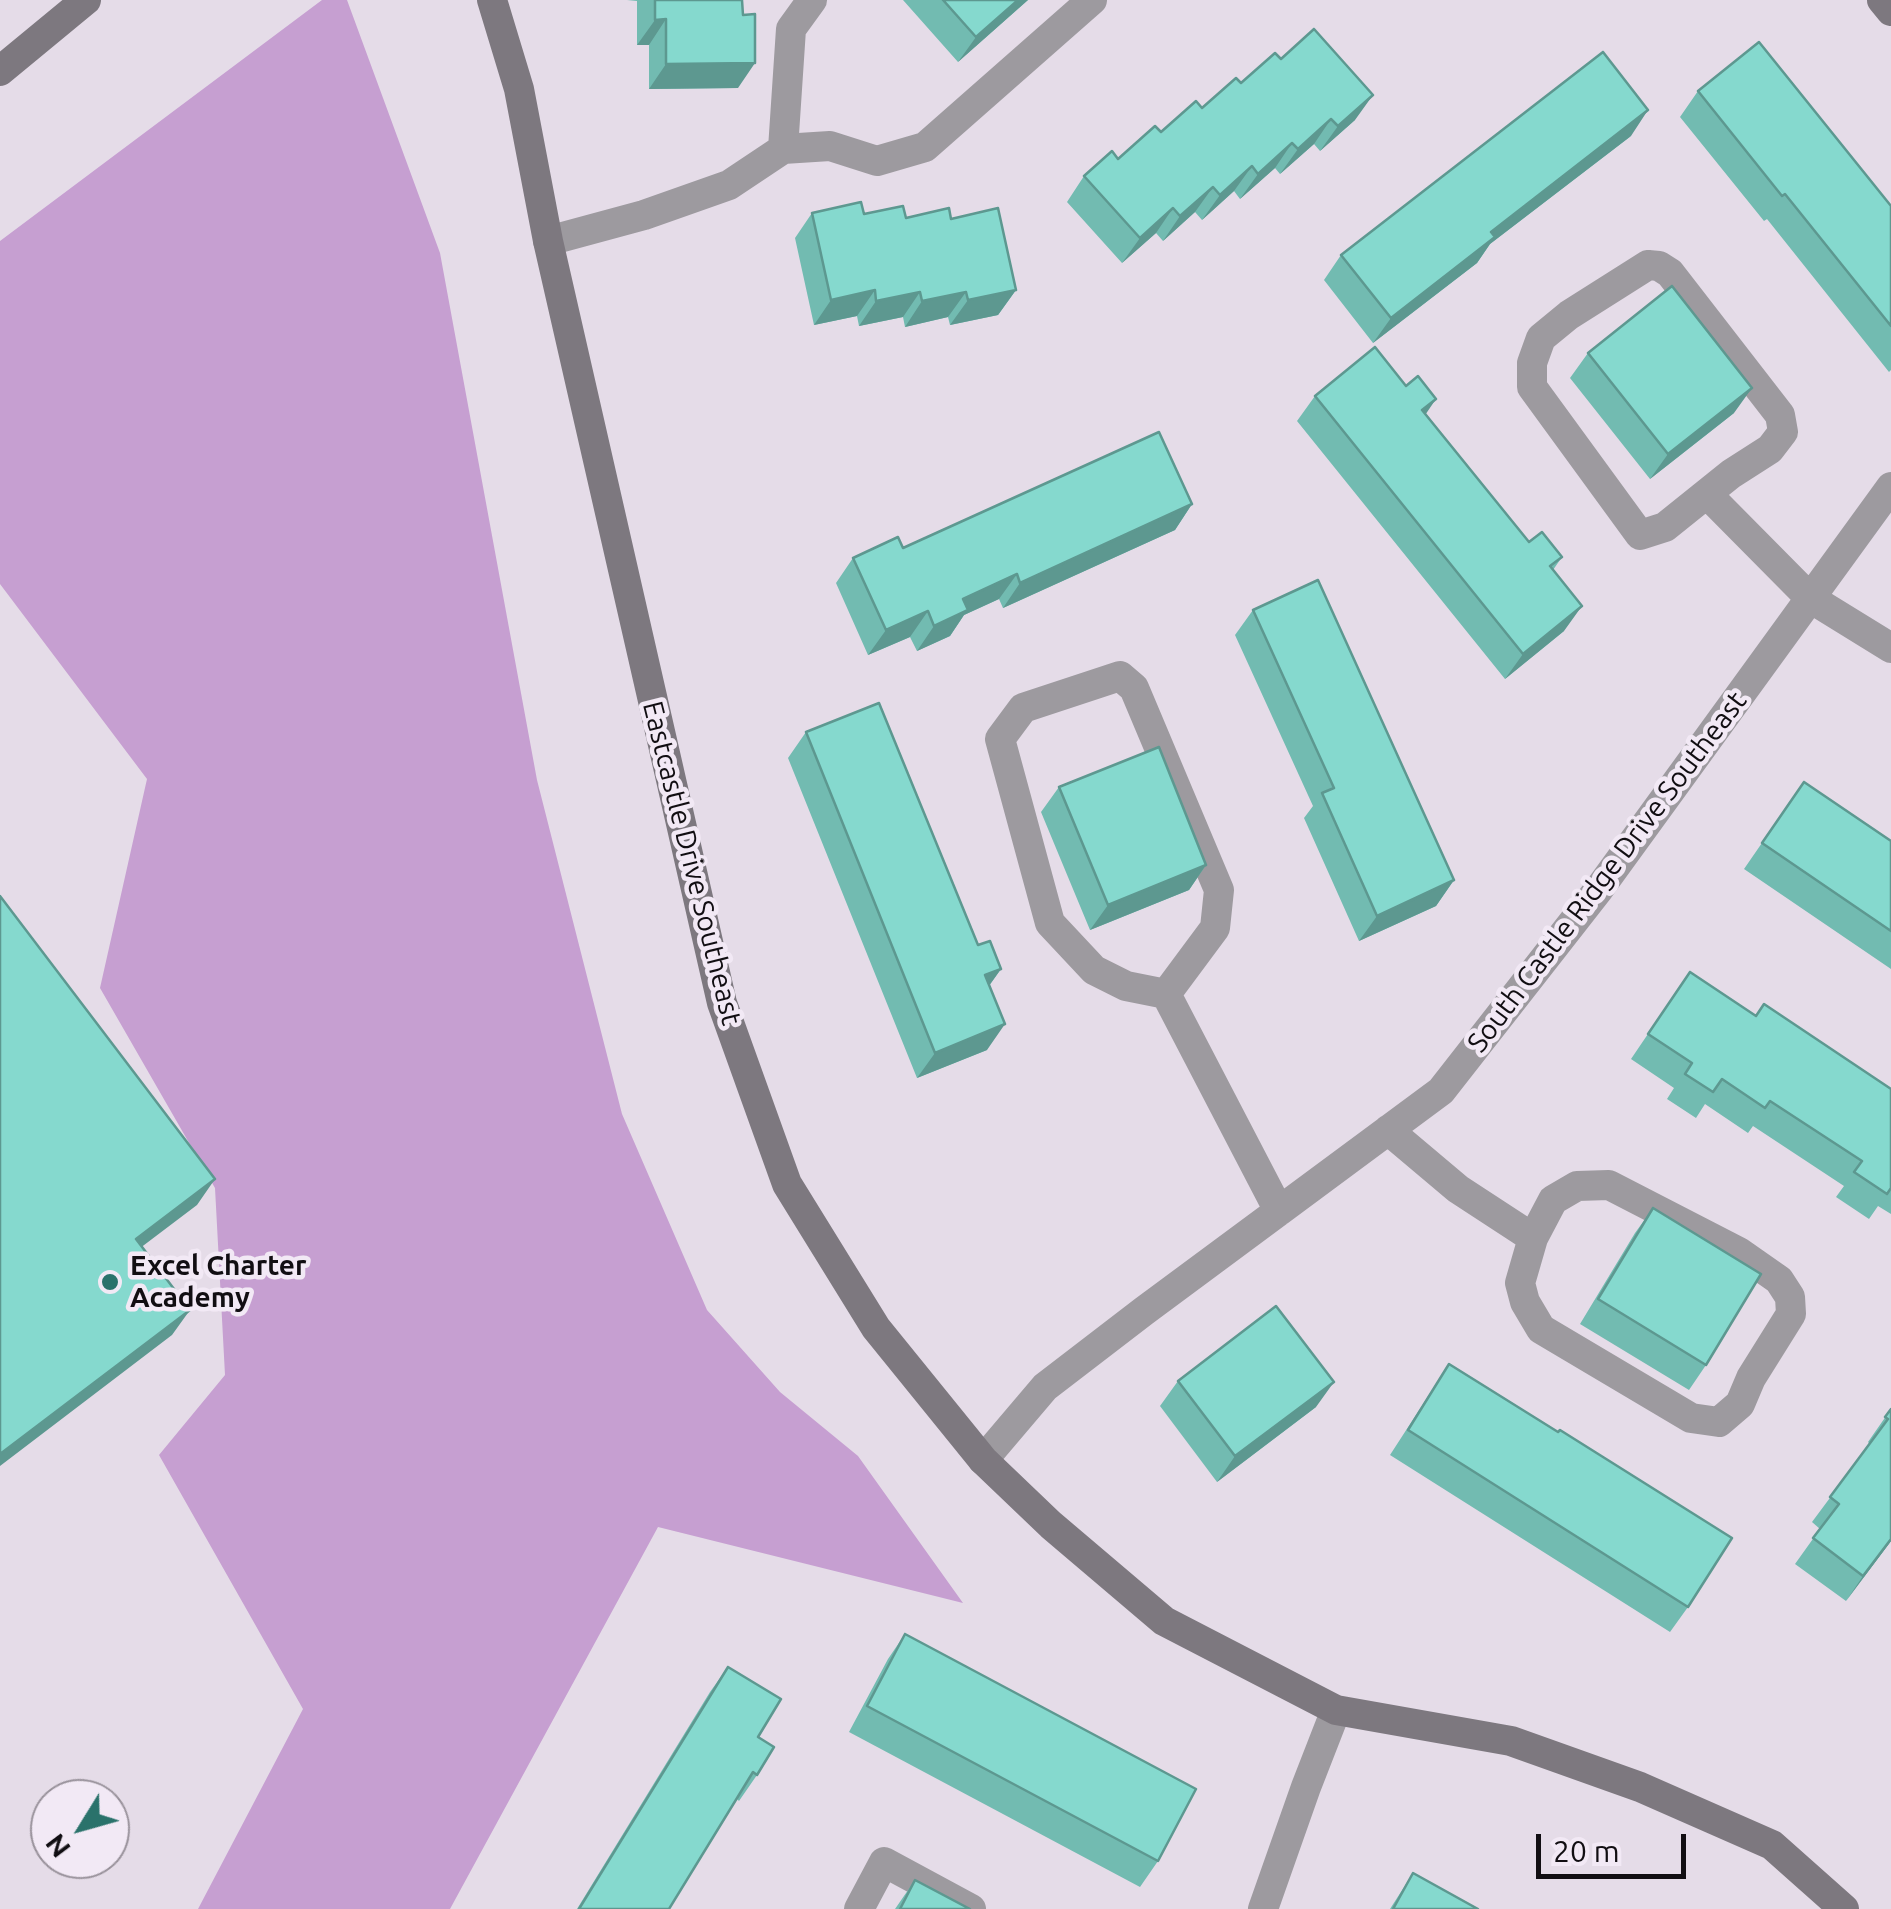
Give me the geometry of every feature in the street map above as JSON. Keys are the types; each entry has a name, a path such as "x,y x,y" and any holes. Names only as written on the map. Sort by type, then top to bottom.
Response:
{"street":[{"path":"0,70 86,0"},
{"name":"Eastcastle Drive Southeast","path":"492,0 518,90 548,241 722,1003 787,1184 876,1328 982,1460 1164,1621 1336,1710 1511,1741 1640,1787 1772,1846 1844,1909"},
{"path":"783,149 790,29 812,0"},
{"path":"548,241 644,215 728,185 783,149 830,146 877,161 925,147 1092,0"},
{"path":"1882,0 1891,11"},
{"path":"1648,265 1670,273 1780,414 1783,432 1770,448 1707,494 1665,527 1640,535 1532,387 1532,362 1541,338 1570,314 1648,265"},
{"name":"South Castle Ridge Drive Southeast","path":"982,1460 1046,1387 1441,1091 1599,888 1891,487"},
{"path":"1707,494 1810,598 1891,648"},
{"path":"1120,676 1134,688 1219,890 1215,928 1166,994 1126,986 1094,970 1050,923 1000,739 1024,708 1120,676"},
{"path":"1166,994 1279,1211"},
{"path":"1388,1130 1458,1190 1533,1238"},
{"path":"1609,1185 1739,1252 1779,1280 1790,1297 1792,1314 1751,1378 1740,1404 1719,1422 1690,1418 1541,1329 1524,1302 1520,1283 1533,1238 1553,1200 1577,1186 1609,1185"},
{"path":"1263,1909 1336,1710"},
{"path":"859,1909 884,1862 971,1909"}],"shaded area":[{"path":"322,0 347,0 440,253 537,780 622,1114 707,1310 780,1392 858,1456 963,1603 658,1527 450,1909 198,1909 303,1709 159,1455 225,1375 215,1188 100,988 147,779 0,584 0,241"}],"building":[{"path":"655,0 742,0 743,15 755,14 755,63 666,64 666,19 655,20"},
{"path":"943,0 1018,0 976,37"},
{"path":"1314,29 1373,95 1338,126 1331,119 1298,149 1292,143 1258,174 1252,166 1220,195 1213,187 1180,216 1173,208 1140,238 1084,176 1112,151 1118,159 1155,126 1161,132 1196,101 1202,108 1236,78 1241,83 1275,53 1281,59"},
{"path":"1759,42 1891,206 1891,326 1698,91"},
{"path":"1603,52 1648,110 1491,232 1495,237 1391,318 1341,255"},
{"path":"861,202 864,214 903,206 906,218 949,208 951,219 998,208 1016,290 968,300 966,292 922,301 920,292 876,301 875,290 831,300 812,213"},
{"path":"1672,286 1752,388 1668,454 1588,353"},
{"path":"1375,347 1406,386 1418,376 1436,399 1422,410 1529,542 1542,532 1562,557 1550,566 1582,606 1523,654 1315,396"},
{"path":"1159,432 1192,504 1020,583 1017,574 963,599 968,610 934,626 928,611 886,630 853,558 898,537 903,548"},
{"path":"1318,580 1454,880 1377,916 1322,793 1334,788 1253,610"},
{"path":"879,703 978,945 990,941 1001,969 985,975 1005,1024 935,1053 806,732"},
{"path":"1159,747 1206,865 1108,905 1059,787"},
{"path":"1804,782 1891,841 1891,931 1762,843"},
{"path":"0,896 215,1179 136,1239 190,1310 0,1454"},
{"path":"1690,972 1756,1016 1764,1004 1891,1089 1891,1188 1887,1194 1854,1172 1862,1161 1770,1101 1765,1108 1722,1079 1713,1092 1685,1074 1692,1063 1648,1034"},
{"path":"1653,1208 1761,1274 1706,1365 1598,1299"},
{"path":"1276,1306 1334,1382 1235,1456 1178,1381"},
{"path":"1449,1364 1732,1538 1688,1607 1408,1430"},
{"path":"1891,1409 1891,1539 1863,1576 1813,1538 1839,1504 1830,1497 1888,1419 1885,1417"},
{"path":"905,1634 1196,1789 1158,1861 867,1706"},
{"path":"728,1667 781,1699 758,1737 774,1747 757,1775 753,1772 669,1909 579,1909"},
{"path":"1413,1873 1478,1909 1393,1909"},
{"path":"915,1880 970,1909 900,1909"}],"place":[{"name":"Excel Charter Academy","path":"110,1282"}]}
